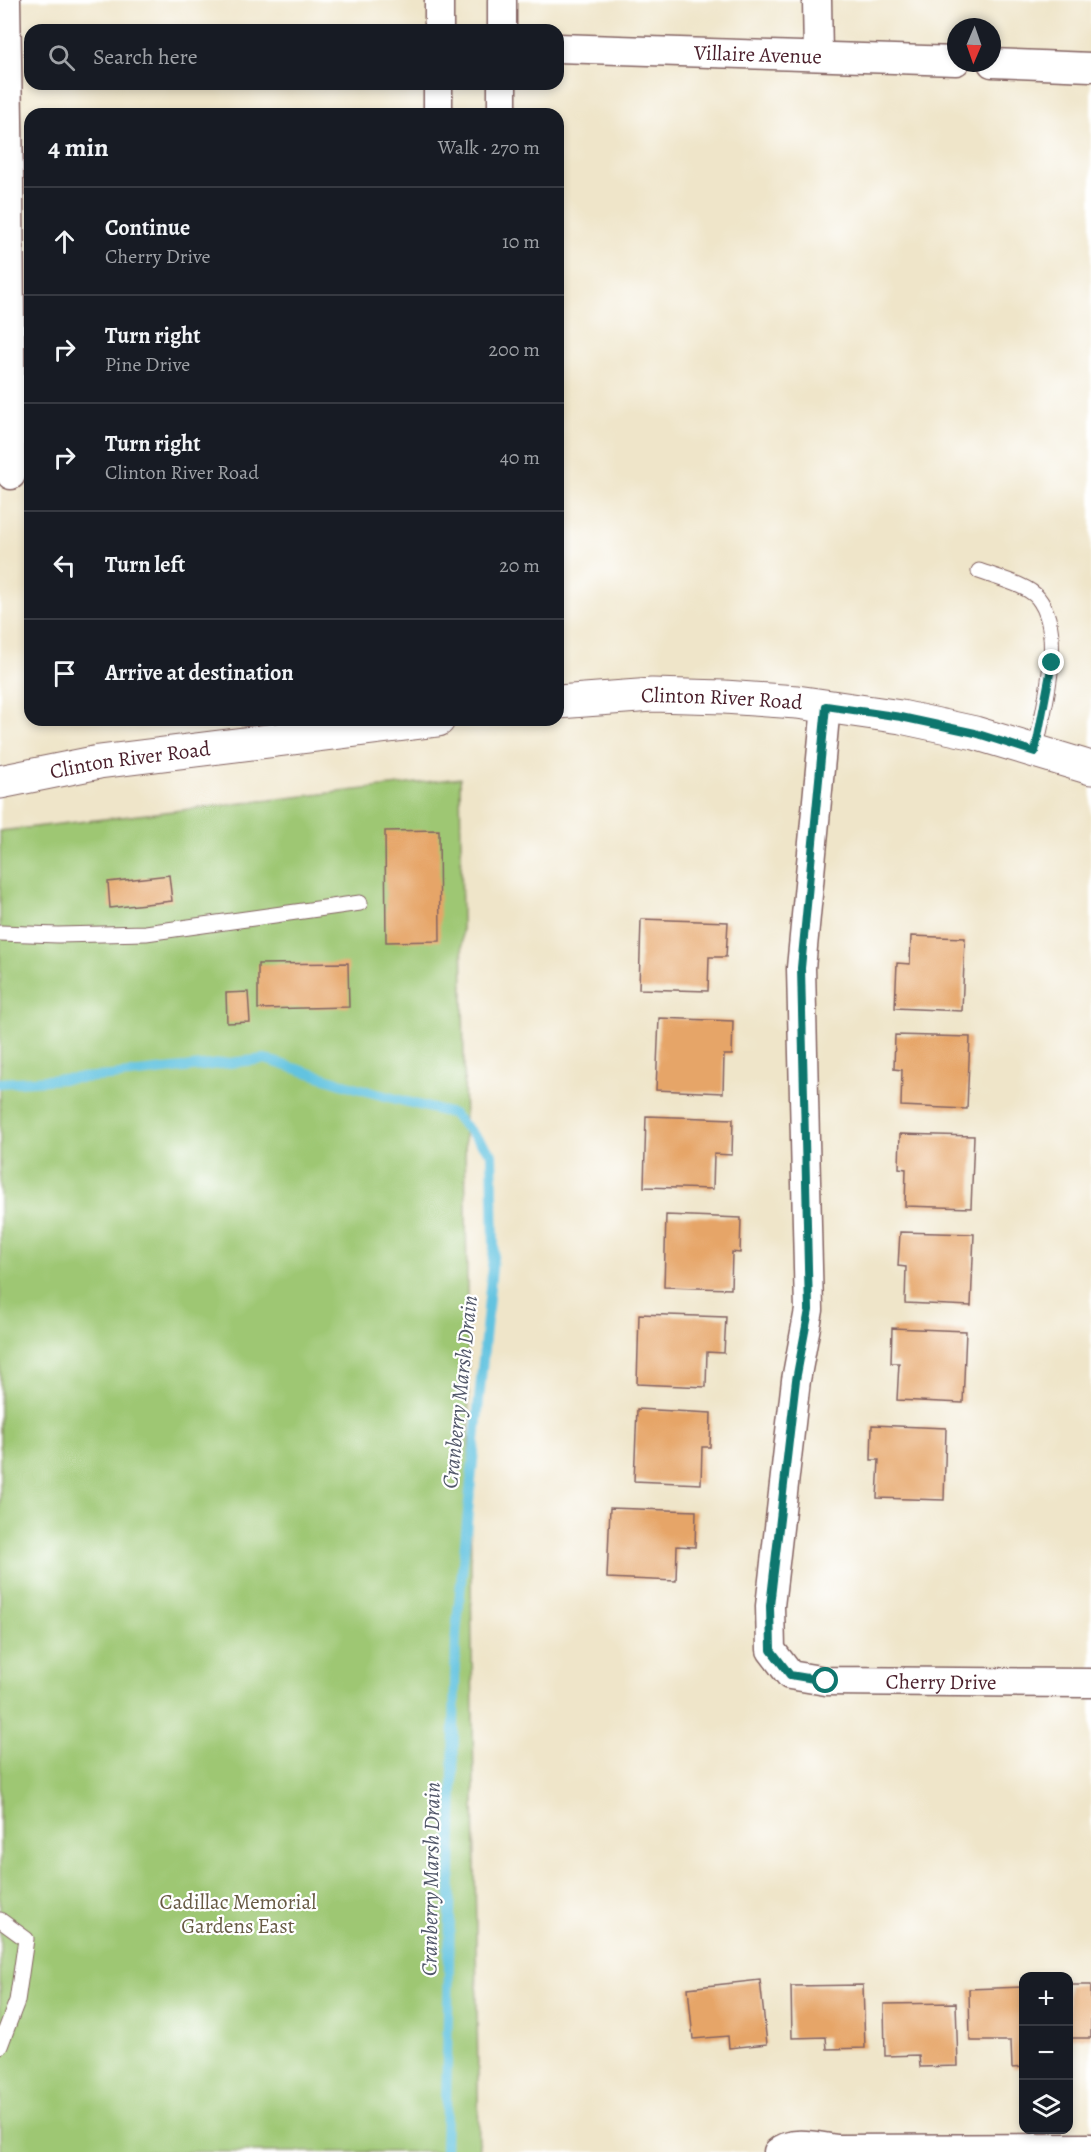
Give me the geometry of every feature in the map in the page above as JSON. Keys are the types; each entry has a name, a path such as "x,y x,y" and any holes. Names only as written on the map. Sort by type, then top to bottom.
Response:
{"street":[{"path":"6,0 5,182 20,276 14,476"},
{"path":"439,0 439,24"},
{"path":"502,0 502,24"},
{"path":"817,0 818,56"},
{"name":"Villaire Avenue","path":"564,48 947,62"},
{"path":"1001,63 1091,67"},
{"path":"438,90 438,108"},
{"path":"502,90 502,108"},
{"name":"Clinton River Road","path":"564,702 652,695 797,702 901,717 975,733 1091,768"},
{"name":"Cherry Drive","path":"826,706 801,968 809,1310 796,1380 770,1606 771,1650 790,1675 826,1681 1091,1683"},
{"name":"Clinton River Road","path":"0,782 99,762 390,726"},
{"path":"778,2152 781,2149 804,2144 836,2149 1091,2148"}],"lane":[{"path":"979,572 1020,586 1038,597 1049,620 1052,663 1035,752"},
{"path":"0,933 58,935 146,933 360,903"},
{"path":"0,1920 26,1939 16,2001 0,2046"}],"green space":[{"name":"Cadillac Memorial Gardens East","path":"460,778 479,2152 0,2152 0,831"}],"building":[{"path":"439,830 440,941 386,942 385,831"},
{"path":"169,875 172,901 110,908 108,882"},
{"path":"641,919 728,922 726,957 709,957 708,991 639,989"},
{"path":"911,936 965,938 962,1011 895,1008 897,963 910,964"},
{"path":"348,963 349,1007 258,1009 258,964"},
{"path":"248,992 250,1022 227,1023 226,993"},
{"path":"659,1018 733,1021 732,1055 724,1055 723,1093 656,1090"},
{"path":"895,1035 970,1037 967,1109 901,1106 902,1070 894,1069"},
{"path":"646,1116 733,1119 732,1155 714,1154 713,1189 644,1187"},
{"path":"900,1134 974,1136 971,1208 905,1206 906,1169 899,1168"},
{"path":"666,1215 741,1218 740,1253 732,1252 731,1289 664,1287"},
{"path":"900,1232 974,1234 971,1306 905,1303 906,1267 898,1266"},
{"path":"639,1314 726,1317 724,1353 707,1352 706,1387 637,1384"},
{"path":"892,1328 966,1331 963,1403 897,1400 899,1363 891,1363"},
{"path":"637,1409 711,1413 710,1447 702,1447 701,1484 634,1481"},
{"path":"872,1425 946,1428 944,1500 877,1498 879,1460 871,1460"},
{"path":"610,1508 696,1511 695,1547 677,1546 676,1581 607,1578"},
{"path":"760,1980 767,2044 729,2048 728,2036 693,2039 688,1988"},
{"path":"863,1985 865,2048 827,2049 826,2037 792,2038 791,1986"},
{"path":"1073,1985 1091,1985 1091,2038 1073,2038"},
{"path":"1019,1987 1019,2067 1012,2068 1011,2041 970,2041 969,1989"},
{"path":"956,2003 958,2066 920,2067 919,2055 885,2056 884,2004"}],"waterway":[{"name":"Cranberry Marsh Drain","path":"0,1083 111,1076 265,1059 370,1092 453,1114 492,1154 494,1247 456,1634 445,2152"}],"route":[{"path":"826,1681 790,1675 771,1650 770,1606 796,1380 809,1310 801,968 826,706 901,717 975,733 1035,752 1052,663"}]}
